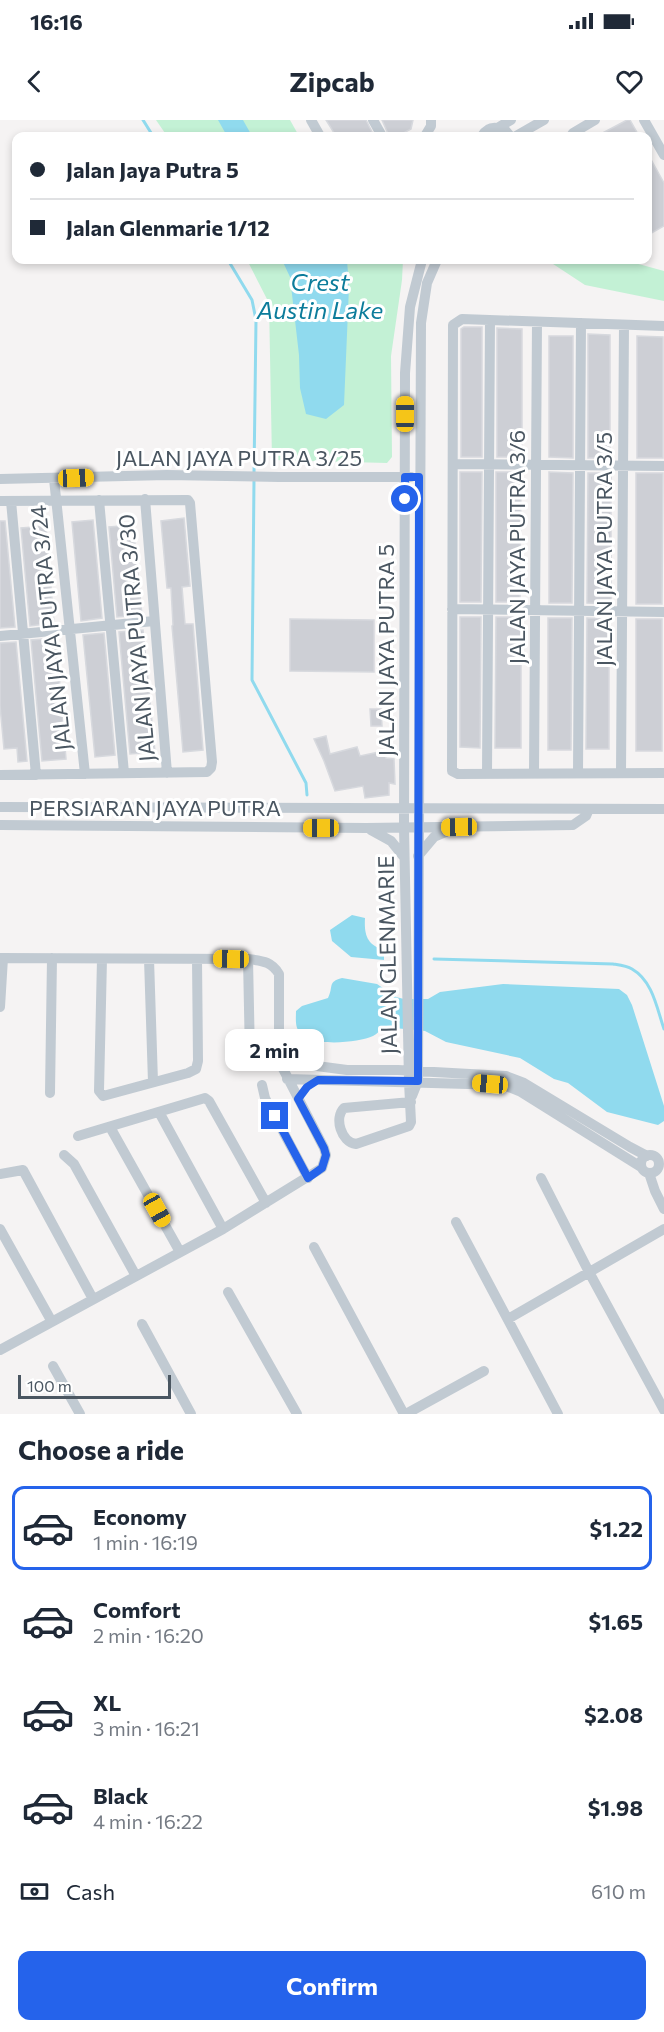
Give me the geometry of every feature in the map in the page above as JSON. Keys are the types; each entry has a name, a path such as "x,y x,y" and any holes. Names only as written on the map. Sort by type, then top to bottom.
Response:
{"street":[{"path":"499,128 511,120"},
{"path":"523,132 544,120"},
{"path":"575,132 595,120"},
{"path":"484,129 499,128 506,132"},
{"path":"652,134 664,155"},
{"name":"JALAN JAYA PUTRA 5","path":"404,827 405,373 410,307 421,264"},
{"name":"JALAN JAYA PUTRA 5","path":"418,827 421,323 428,283 435,264"},
{"path":"664,326 462,319 453,325 452,609 452,771 458,774 664,772"},
{"path":"488,774 490,320"},
{"name":"JALAN JAYA PUTRA 3/6","path":"534,773 537,322"},
{"path":"578,773 580,323"},
{"name":"JALAN JAYA PUTRA 3/5","path":"621,773 624,325"},
{"path":"453,464 664,466"},
{"name":"JALAN JAYA PUTRA 3/25","path":"0,479 167,475 419,477"},
{"name":"JALAN JAYA PUTRA 3/24","path":"54,479 85,774"},
{"path":"99,500 124,773"},
{"name":"JALAN JAYA PUTRA 3/30","path":"145,500 167,773"},
{"name":"JALAN JAYA PUTRA 3/25","path":"6,501 188,500 190,503 212,762 207,772 167,773"},
{"path":"6,501 23,634 36,775"},
{"path":"452,609 664,612"},
{"path":"0,636 154,621"},
{"path":"0,775 167,773"},
{"name":"PERSIARAN JAYA PUTRA","path":"0,807 664,809"},
{"name":"PERSIARAN JAYA PUTRA","path":"0,825 366,828 573,825 586,816 589,808"},
{"name":"JALAN GLENMARIE","path":"404,827 412,990 413,1076"},
{"name":"JALAN GLENMARIE","path":"412,990 418,827"},
{"path":"418,856 434,837 459,827"},
{"path":"366,828 392,841 404,857"},
{"path":"0,1007 1,958 266,961 274,966 279,974 279,1061 326,1155 322,1168 223,1229 3,1349 0,1336"},
{"path":"50,1093 52,958"},
{"path":"102,958 99,1091 103,1096 196,1069 198,1061 197,959"},
{"path":"149,959 153,1082"},
{"path":"248,959 250,1057"},
{"path":"279,1061 346,1076"},
{"path":"287,1078 318,1080 346,1076 506,1076 524,1083 645,1170 657,1170 661,1160 647,1156 580,1123"},
{"path":"411,1100 344,1107 339,1113 338,1122 347,1139 356,1144 409,1126 413,1076"},
{"path":"298,1099 307,1087 318,1080"},
{"path":"262,1085 265,1098 308,1178"},
{"path":"78,1136 205,1098 209,1101 266,1203"},
{"path":"159,1112 223,1229"},
{"path":"110,1127 180,1252"},
{"path":"64,1155 74,1164 136,1276"},
{"path":"647,1156 643,1159 645,1170 664,1209"},
{"path":"0,1174 22,1170 93,1299"},
{"path":"542,1178 589,1272 664,1410"},
{"path":"456,1222 558,1414"},
{"path":"0,1229 52,1322"},
{"path":"508,1319 664,1229"},
{"path":"314,1247 405,1414 484,1371"},
{"path":"228,1292 297,1414"},
{"path":"142,1323 191,1414"},
{"path":"53,1366 80,1414"}],"green space":[{"path":"156,120 290,120 297,132 164,132"},
{"path":"249,264 403,264 391,356 392,457 387,463 272,460 269,303"},
{"path":"553,264 639,264 664,271 664,301 585,285"}],"water":[{"path":"218,120 243,120 250,132 225,132"},
{"name":"Crest Austin Lake","path":"284,264 347,264 349,287 344,405 326,419 306,414 300,388 299,355 290,277"},
{"path":"352,915 365,918 368,938 378,948 384,950 384,960 351,957 332,941 330,930"},
{"path":"342,978 377,984 396,997 404,999 428,999 440,992 503,984 619,989 627,995 632,1005 664,1106 664,1121 658,1125 607,1112 568,1083 554,1079 520,1058 446,1042 425,1031 384,1027 373,1036 345,1042 321,1042 303,1036 296,1026 296,1011 302,1006 328,998 333,983"}],"building":[{"path":"326,120 366,120 372,132 334,132"},
{"path":"382,120 413,120 411,129 405,132 387,132"},
{"path":"630,120 637,132 604,132"},
{"path":"652,161 664,183 664,226 652,233"},
{"path":"482,327 482,457 461,457 461,329"},
{"path":"497,328 522,329 522,457 497,457"},
{"path":"588,334 610,335 610,458 588,458"},
{"path":"549,336 573,336 573,458 549,457"},
{"path":"637,336 663,337 663,458 637,458"},
{"path":"460,472 482,472 481,602 460,602"},
{"path":"496,472 521,472 520,602 496,602"},
{"path":"549,472 573,473 572,603 549,603"},
{"path":"588,473 611,473 611,604 587,603"},
{"path":"636,473 663,473 662,604 636,604"},
{"path":"184,518 190,586 182,587 185,624 193,624 203,750 183,752 171,588 167,588 161,521"},
{"path":"93,520 102,618 81,621 72,522"},
{"path":"0,521 5,521 15,627 0,628"},
{"path":"133,525 142,615 117,617 109,527"},
{"path":"46,526 54,623 30,626 21,528"},
{"path":"460,617 481,617 480,748 460,747"},
{"path":"496,617 521,617 521,748 495,748"},
{"path":"548,618 572,618 571,750 548,750"},
{"path":"587,618 609,619 609,749 586,749"},
{"path":"290,619 374,620 374,672 290,671"},
{"path":"636,619 662,619 662,751 636,751"},
{"path":"143,630 155,752 130,754 119,632"},
{"path":"104,633 115,755 95,757 83,635"},
{"path":"56,638 66,759 42,761 31,640"},
{"path":"16,642 27,761 18,762 17,748 4,749 0,706 0,643"},
{"path":"370,709 381,709 382,726 371,726"},
{"path":"326,736 330,754 357,747 360,756 384,751 386,758 394,759 395,784 389,783 389,795 365,798 363,786 335,791 314,739"}],"waterway":[{"path":"143,120 150,132"},
{"path":"230,264 252,300 256,320 254,474"},
{"path":"254,480 252,680 306,783 307,795"},
{"path":"434,959 625,966 639,974 650,988 664,1029"}],"route":[{"path":"275,1116 308,1178 322,1168 326,1155 298,1099 310,1084 318,1080 418,1081 419,477 405,477 405,499"}]}
